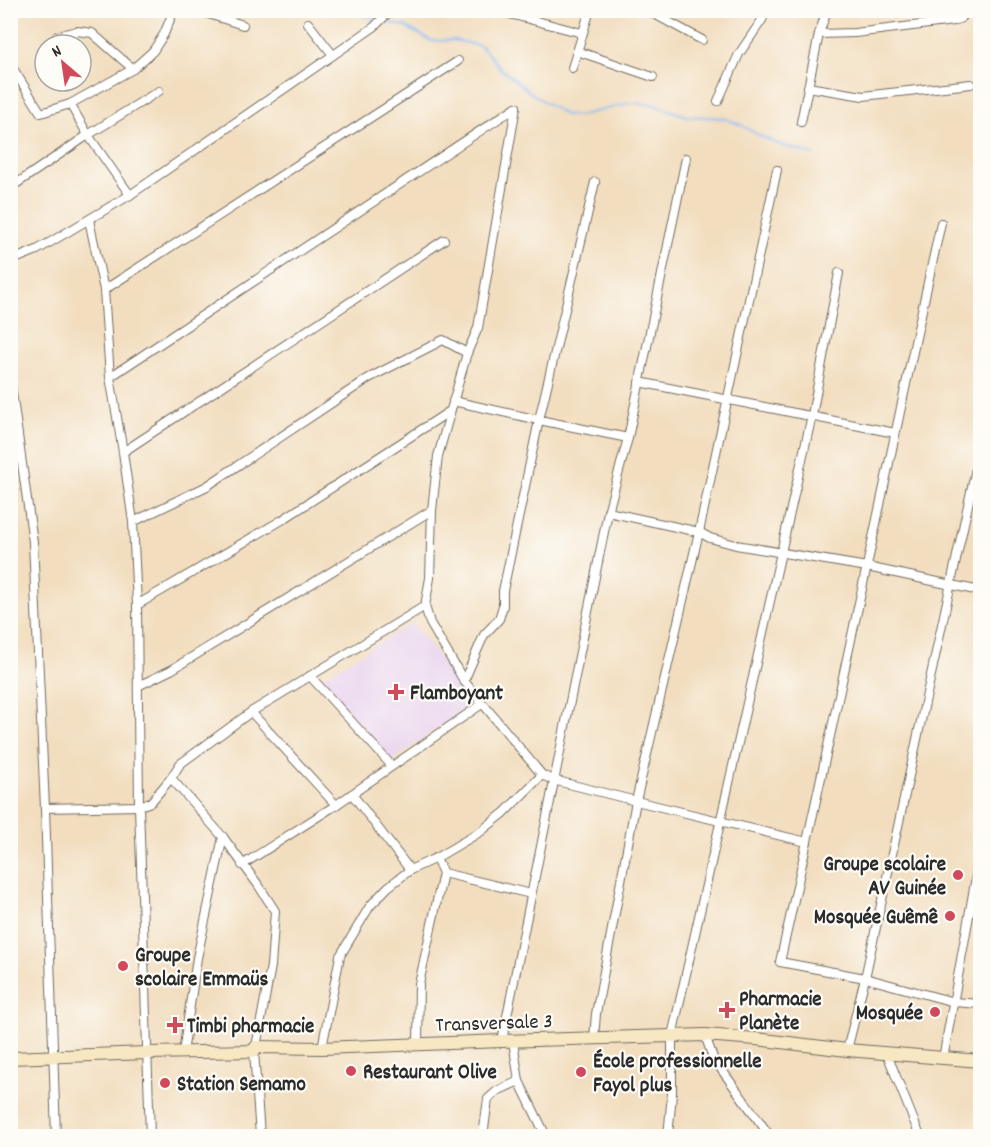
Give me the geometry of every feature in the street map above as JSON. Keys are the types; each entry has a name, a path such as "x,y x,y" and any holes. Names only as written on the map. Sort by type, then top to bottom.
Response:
{"main road":[{"name":"Transversale 3","path":"10,1058 705,1035 887,1054 981,1061"}],"street":[{"path":"10,64 41,113 70,104 133,69 153,51 164,34 174,10"},
{"path":"196,10 243,25"},
{"path":"10,261 37,250 130,195 374,27 391,10"},
{"path":"495,10 582,33"},
{"path":"572,68 590,10"},
{"path":"647,10 702,40"},
{"path":"718,101 739,54 762,20 766,10"},
{"path":"801,122 819,34 827,10"},
{"path":"819,34 855,33 954,21 961,18 966,10"},
{"path":"308,23 333,55"},
{"path":"69,33 77,31 92,33"},
{"path":"93,34 133,69"},
{"path":"577,51 653,76"},
{"path":"104,290 458,61"},
{"path":"808,87 863,96 971,84"},
{"path":"10,188 88,135 159,91"},
{"path":"70,104 88,135 130,195"},
{"path":"110,377 516,107 478,328 467,353 438,456 432,510 430,578 425,606 430,622 464,681 542,775 553,780 636,801 807,842"},
{"path":"546,1137 519,1081 507,1041 531,894 553,780 608,512 628,438 686,158"},
{"path":"594,1038 596,1014 636,801 699,532 777,171"},
{"path":"464,681 484,635 499,619 503,606 503,591 539,420 595,182"},
{"path":"89,220 104,290 110,377 133,522 137,605 139,806 150,1137"},
{"path":"941,223 780,962 865,978 954,1002 981,1004"},
{"path":"123,452 444,240"},
{"path":"668,1137 672,1094 672,1036 812,416 839,273"},
{"path":"133,522 207,486 369,378 443,340 467,353"},
{"path":"10,378 33,542 56,1137"},
{"path":"639,382 895,433"},
{"path":"453,401 628,438"},
{"path":"137,605 282,520 450,411"},
{"path":"847,1050 865,978 981,450"},
{"path":"138,686 181,664 432,510"},
{"path":"608,512 699,532 710,538 736,545 867,567 981,591"},
{"path":"45,808 139,806 151,802 180,764 251,712 425,606"},
{"path":"310,676 392,766"},
{"path":"242,865 336,805 482,704"},
{"path":"251,712 336,805"},
{"path":"322,1048 340,956 370,906 388,887 410,870 436,858 480,832 504,813 542,775"},
{"path":"171,778 223,837 275,911 272,966 255,1049 260,1137"},
{"path":"352,794 410,870"},
{"path":"183,1053 197,958 223,837"},
{"path":"943,1059 981,855"},
{"path":"418,1044 419,984 443,873 436,858"},
{"path":"443,873 531,894"},
{"path":"705,1035 713,1058 770,1137"},
{"path":"887,1054 920,1137"},
{"path":"483,1137 488,1099 497,1091 519,1081"}],"shaded area":[{"name":"Flamboyant","path":"412,623 444,663 470,705 390,762 319,679"}],"waterway":[{"path":"349,10 377,20"},
{"path":"382,21 404,26 432,41 454,40 481,46 501,69 531,93 565,115 578,116 630,103 651,104 687,116 724,118 778,144 814,155"}],"place":[{"name":"Flamboyant","path":"396,692"},
{"name":"Groupe scolaire AV Guinée","path":"958,875"},
{"name":"Mosquée Guêmê","path":"950,916"},
{"name":"Groupe scolaire Emmaüs","path":"123,966"},
{"name":"Pharmacie Planète","path":"727,1010"},
{"name":"Mosquée","path":"935,1012"},
{"name":"Timbi pharmacie","path":"175,1025"},
{"name":"Restaurant Olive","path":"351,1071"},
{"name":"École professionnelle Fayol plus","path":"581,1072"},
{"name":"Station Semamo","path":"165,1083"}]}
